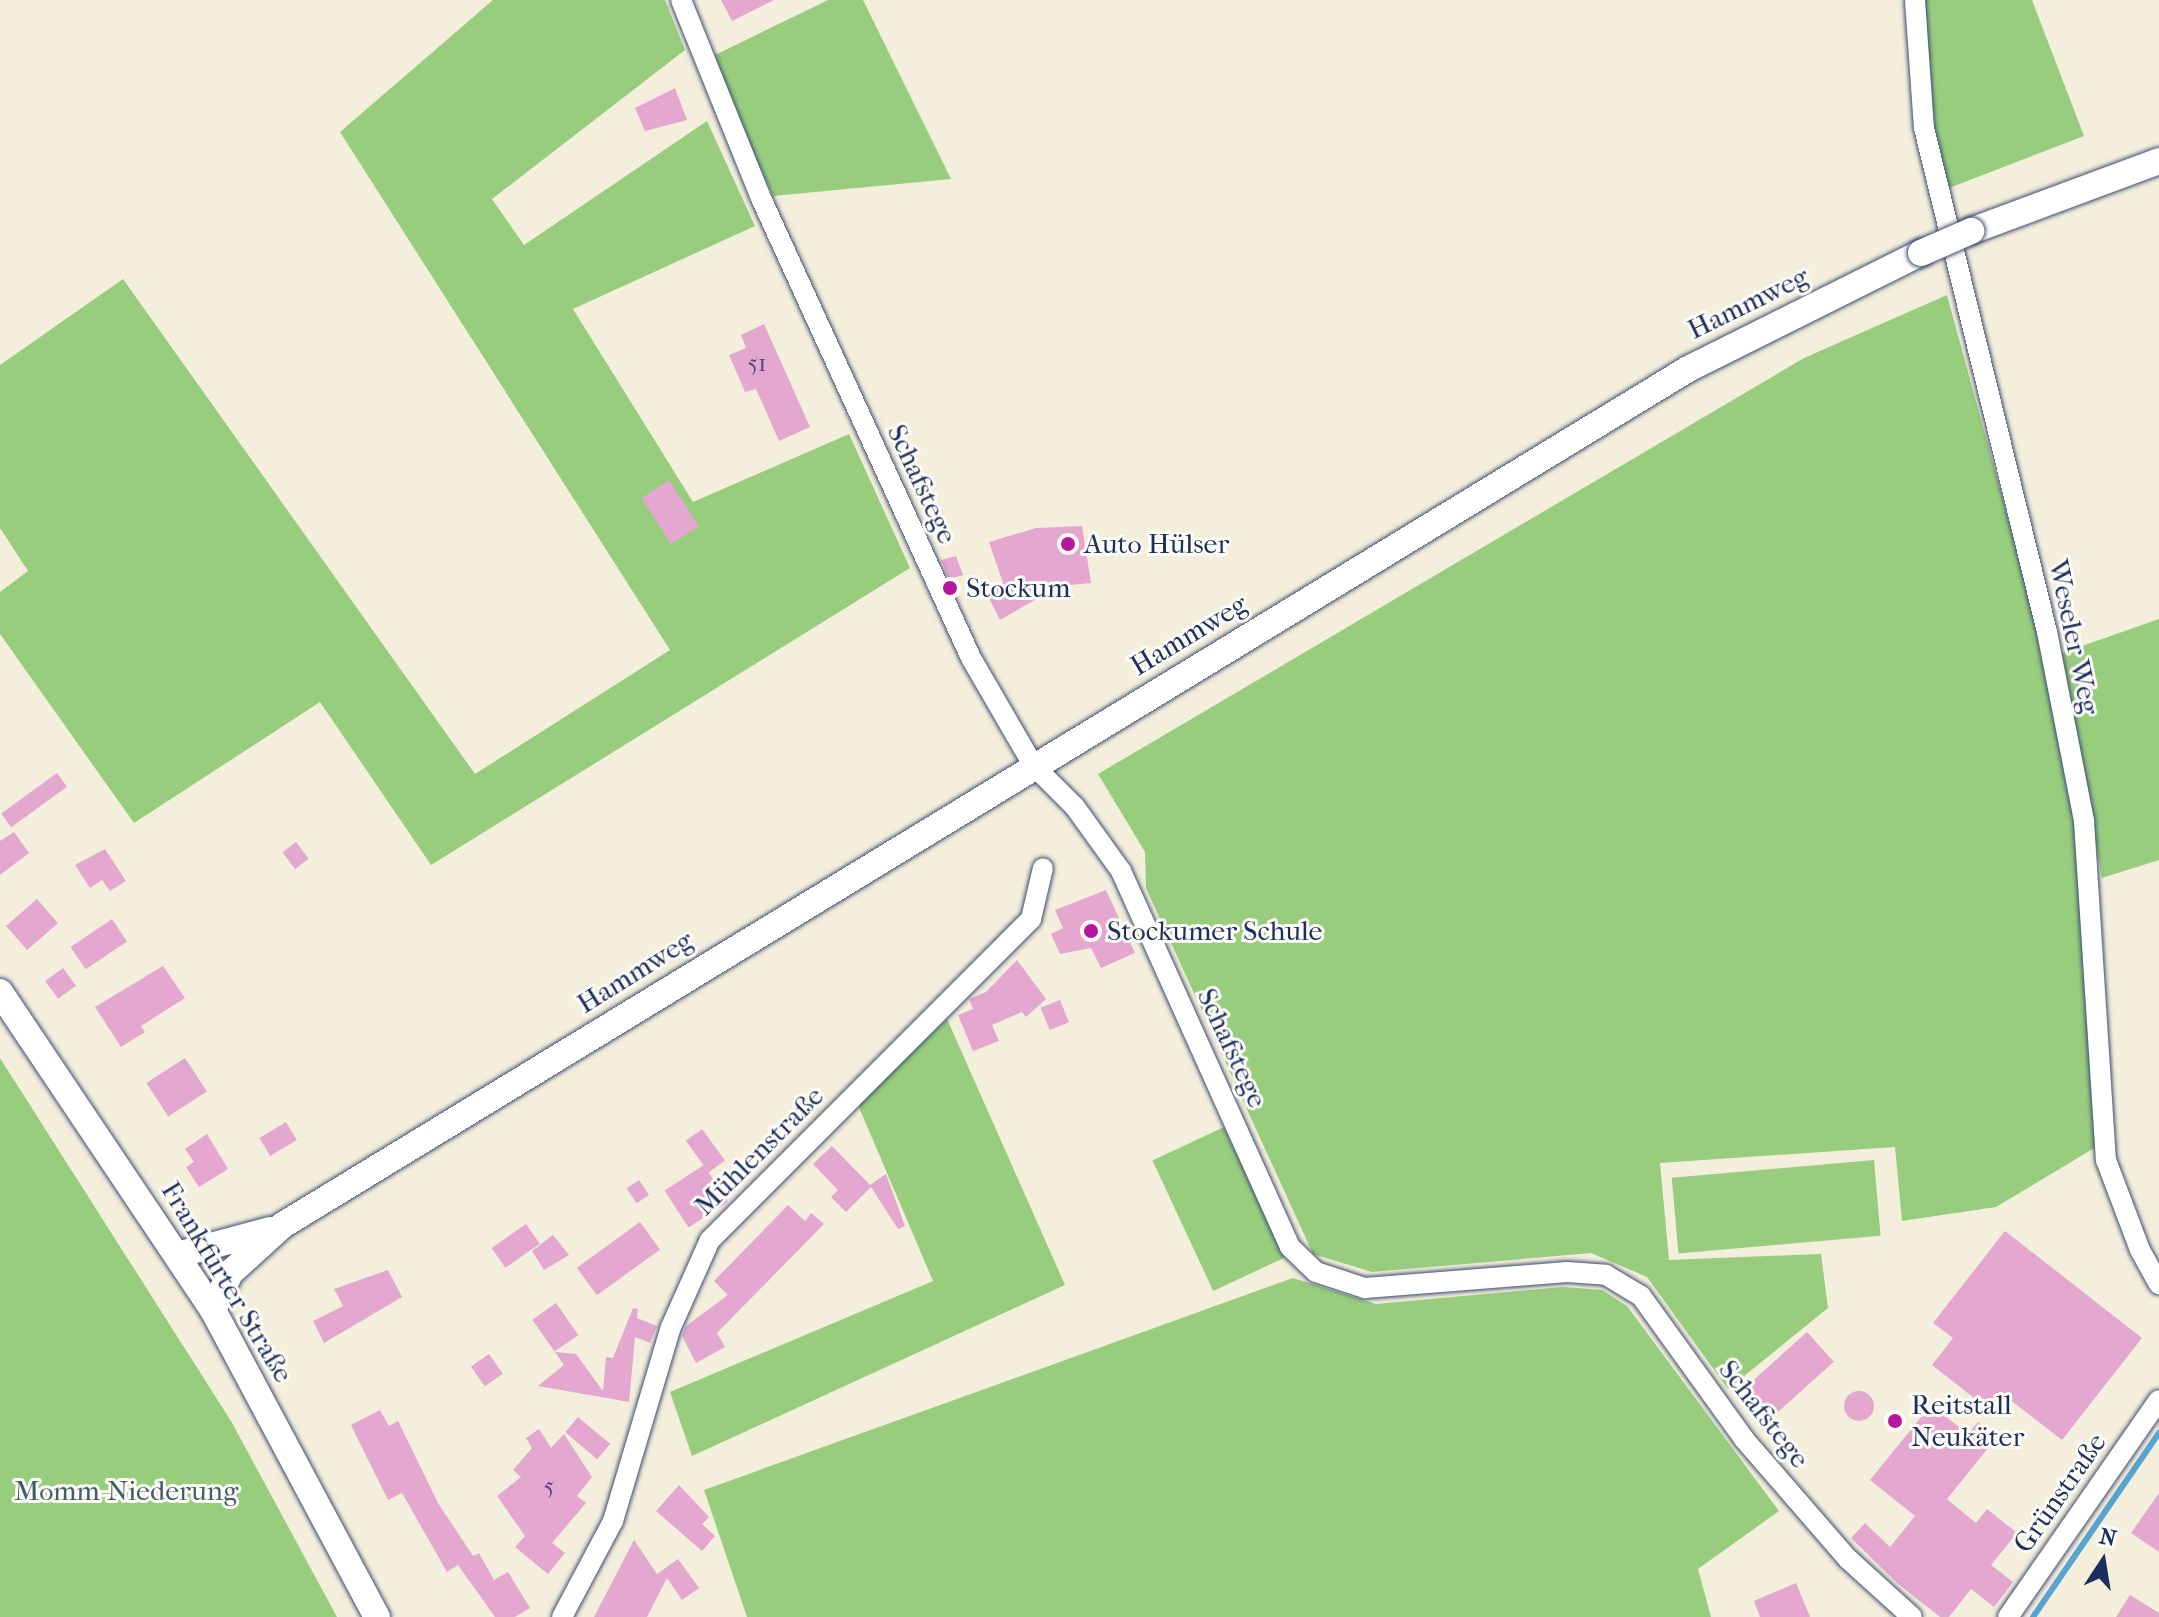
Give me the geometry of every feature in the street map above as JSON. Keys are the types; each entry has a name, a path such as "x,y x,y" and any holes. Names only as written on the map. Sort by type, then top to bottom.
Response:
{"main road":[{"name":"Hammweg","path":"213,1310 230,1273 283,1225 1688,369 1921,253 1971,231 2159,161"},
{"name":"Frankfurter Straße","path":"0,992 213,1310 377,1617"},
{"name":"Hammweg","path":"177,1255 204,1252 283,1225"}],"street":[{"name":"Schafstege","path":"681,0 760,196 971,658 1053,754 1075,807 1121,871 1290,1247 1316,1272 1365,1288 1567,1272 1606,1275 1641,1296 1744,1439 1848,1559 1912,1617"},
{"name":"Weseler Weg","path":"1915,0 1924,128 2047,632 2084,821 2106,1160 2140,1250 2159,1284"},
{"name":"Mühlenstraße","path":"562,1617 613,1521 671,1327 710,1240 1031,919 1043,868"},
{"name":"Grünstraße","path":"2008,1617 2159,1400"}],"green space":[{"path":"493,0 665,0 685,50 492,199 524,245 707,121 755,226 573,309 693,502 849,434 910,568 431,865 320,702 134,823 0,634 0,592 28,571 0,528 0,365 123,279 475,774 670,650 340,132"},
{"path":"828,0 863,0 951,179 773,196 731,105 715,55"},
{"path":"1920,0 2032,0 2084,136 1944,190 1931,129"},
{"path":"1947,295 2037,625 2074,820 2096,1147 1996,1207 1902,1221 1895,1147 1660,1163 1669,1260 1821,1254 1828,1308 1728,1389 1647,1277 1591,1253 1372,1272 1313,1254 1146,888 1145,852 1098,774 1804,358"},
{"path":"2159,619 2159,860 2102,878 2062,653"},
{"path":"947,1019 1065,1285 692,1456 670,1392 933,1281 858,1105"},
{"name":"Momm-Niederung","path":"0,1058 231,1421 337,1617 0,1617"},
{"path":"1224,1127 1285,1258 1213,1291 1152,1160"},
{"path":"1874,1160 1881,1236 1678,1253 1672,1178"},
{"path":"1293,1278 1376,1304 1563,1287 1602,1290 1627,1306 1779,1511 1698,1569 1711,1617 747,1617 704,1490"}],"building":[{"path":"721,0 774,0 732,21"},
{"path":"675,88 687,120 645,131 635,108"},
{"path":"764,324 810,427 779,441 756,389 745,392 729,355 746,348 741,335"},
{"path":"669,480 699,526 671,544 641,498"},
{"path":"1082,526 1091,583 1059,586 1000,620 986,592 1003,583 989,542 1036,528"},
{"path":"956,556 963,575 949,579 941,560"},
{"path":"57,773 67,787 11,827 1,814"},
{"path":"14,832 29,853 0,875 0,841"},
{"path":"296,842 309,859 295,869 282,852"},
{"path":"105,849 126,881 110,891 102,880 90,888 75,865"},
{"name":"Stockumer Schule","path":"1106,890 1135,953 1101,968 1091,948 1060,954 1051,934 1063,928 1055,910"},
{"path":"37,899 58,923 27,950 6,926"},
{"path":"112,919 127,941 86,969 71,947"},
{"path":"1017,960 1046,999 1026,1017 1022,1012 992,1025 999,1041 973,1051 958,1015 973,1009 969,999 986,992"},
{"path":"163,966 185,998 141,1026 145,1032 121,1047 95,1007"},
{"path":"63,968 76,986 58,999 45,981"},
{"path":"1060,1000 1069,1022 1050,1030 1041,1008"},
{"path":"185,1058 207,1092 168,1117 146,1083"},
{"path":"286,1122 297,1140 270,1156 259,1138"},
{"path":"702,1129 725,1161 709,1172 686,1141"},
{"path":"207,1134 228,1169 199,1187 186,1167 194,1162 185,1149"},
{"path":"832,1146 870,1185 886,1174 905,1226 898,1229 871,1187 846,1212 831,1197 838,1190 813,1164"},
{"path":"704,1165 728,1202 689,1227 665,1191"},
{"path":"639,1180 649,1195 637,1203 627,1188"},
{"path":"788,1205 805,1221 811,1213 824,1224 717,1333 725,1347 696,1363 682,1336 686,1326 728,1295 714,1281"},
{"path":"640,1222 660,1250 597,1295 577,1268"},
{"path":"526,1224 540,1244 505,1268 492,1248"},
{"path":"2005,1231 2142,1338 2062,1440 2000,1392 1987,1408 1932,1365 1953,1338 1933,1323"},
{"path":"553,1235 569,1255 544,1270 532,1251"},
{"path":"388,1270 402,1297 324,1343 313,1321 343,1306 334,1289"},
{"path":"556,1303 578,1335 555,1352 532,1320"},
{"path":"633,1308 638,1309 637,1318 657,1326 650,1343 635,1337 629,1402 538,1386 564,1365 555,1352 576,1354 603,1391 606,1357 613,1358"},
{"path":"1807,1332 1834,1362 1768,1421 1742,1391"},
{"path":"489,1354 503,1374 485,1386 471,1367"},
{"path":"1859,1391 1870,1395 1874,1406 1870,1417 1859,1421 1848,1417 1844,1406 1848,1395"},
{"path":"1931,1405 1968,1434 1978,1422 1997,1437 1947,1499 1976,1523 1987,1509 2017,1533 1991,1565 2013,1582 1994,1607 1971,1589 1949,1617 1940,1617 1897,1583 1851,1538 1865,1523 1890,1547 1915,1516 1870,1480"},
{"path":"380,1410 389,1426 398,1421 438,1503 473,1556 479,1553 494,1580 508,1572 530,1608 515,1617 495,1617 458,1565 447,1572 402,1493 388,1500 351,1425"},
{"path":"578,1417 610,1444 597,1459 565,1432"},
{"path":"539,1429 551,1448 564,1434 592,1477 577,1496 586,1503 552,1543 565,1553 548,1574 515,1547 525,1536 497,1496 521,1477 513,1470 532,1448 526,1438"},
{"path":"679,1485 709,1517 702,1524 715,1536 702,1551 656,1511"},
{"path":"2159,1493 2159,1552 2131,1533"},
{"path":"634,1540 657,1574 678,1559 699,1588 682,1600 667,1578 647,1617 594,1617"},
{"path":"1796,1583 1810,1617 1760,1617 1754,1601"},
{"path":"2130,1595 2159,1613 2159,1617 2116,1617"}],"waterway":[{"path":"2033,1617 2159,1433"}],"place":[{"name":"Auto Hülser","path":"1068,544"},
{"name":"Stockum","path":"950,588"},
{"name":"Stockumer Schule","path":"1091,931"},
{"name":"Reitstall Neukäter","path":"1895,1421"}]}
